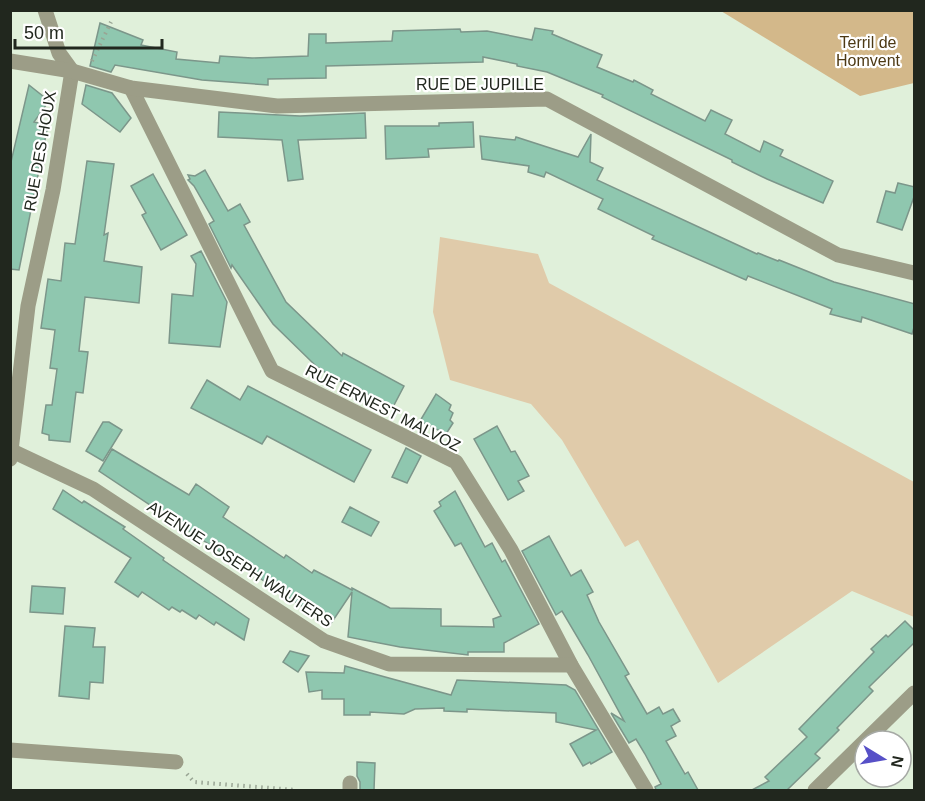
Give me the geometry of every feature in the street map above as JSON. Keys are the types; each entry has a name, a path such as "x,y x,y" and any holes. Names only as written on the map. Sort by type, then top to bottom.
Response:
{"street":[{"path":"45,10 59,52 79,73"},
{"name":"RUE DE JUPILLE","path":"10,61 79,73 130,88 277,106 547,99 838,255 915,273"},
{"name":"RUE DES HOUX","path":"11,453 28,306 79,73"},
{"name":"RUE ERNEST MALVOZ","path":"130,88 272,371 456,462 511,550 571,665 646,790"},
{"name":"AVENUE JOSEPH WAUTERS","path":"11,453 93,489 324,641 389,664 571,665"},
{"path":"815,790 915,693"},
{"path":"10,750 176,762"}],"path":[{"path":"79,73 111,22"},
{"path":"176,762 194,782 296,790"}],"shaded area":[{"path":"440,237 538,254 549,283 914,482 914,617 852,591 718,683 638,540 625,547 562,440 531,404 450,380 433,312"}],"green space":[{"name":"Terril de Homvent","path":"721,11 914,11 914,83 860,96"}],"building":[{"path":"100,23 143,40 141,45 177,52 176,59 219,63 220,56 252,58 308,56 309,34 326,34 326,43 392,41 393,31 460,29 461,32 487,31 532,40 535,28 553,31 552,34 602,55 597,67 633,82 634,80 653,90 651,94 705,121 711,110 732,120 725,134 760,152 764,141 783,150 780,156 833,181 823,203 732,162 602,97 603,95 547,72 517,66 517,64 483,57 483,62 326,66 326,78 268,79 268,85 202,80 115,65 111,72 90,66"},
{"path":"29,85 49,101 34,122 48,125 19,270 10,269 10,166"},
{"path":"86,85 112,93 131,118 120,132 82,104"},
{"path":"219,112 300,116 365,113 366,138 298,140 303,179 288,181 282,140 218,137"},
{"path":"473,122 474,147 428,149 429,157 386,159 385,126 439,126 439,123"},
{"path":"591,134 590,162 603,168 597,180 757,254 779,260 834,282 915,304 915,324 912,334 862,317 861,322 830,314 832,309 748,276 746,280 652,239 654,236 598,209 603,199 546,172 544,177 528,172 529,166 482,159 480,136 515,140 516,137 578,157"},
{"path":"87,161 114,164 104,235 108,233 104,261 142,267 139,303 85,297 79,351 88,352 83,393 76,392 70,442 49,440 49,435 42,433 46,405 52,405 57,369 50,368 55,330 41,328 48,279 61,281 65,243 75,244"},
{"path":"205,170 228,211 240,204 250,222 244,225 286,302 342,356 343,353 404,386 393,407 334,378 317,367 273,324 232,265 231,268 209,224 214,221 194,186 188,180 190,179 188,175 195,176"},
{"path":"153,174 187,235 161,250 142,215 146,213 131,186"},
{"path":"898,183 915,187 915,194 902,230 877,222 886,191 895,193"},
{"path":"201,251 227,302 220,347 169,343 172,294 193,296 196,264 191,256"},
{"path":"207,380 240,400 248,386 371,450 354,482 267,436 262,444 191,408"},
{"path":"436,394 451,405 449,410 453,413 450,420 453,423 446,434 420,421"},
{"path":"103,422 109,422 122,430 103,461 86,451"},
{"path":"497,426 511,452 515,451 529,476 518,481 524,491 508,500 474,439"},
{"path":"406,448 421,456 407,483 392,477"},
{"path":"112,449 189,495 196,484 229,507 223,517 284,558 286,555 312,573 314,570 390,608 441,609 441,626 494,627 493,619 501,616 461,543 455,546 434,511 441,506 439,502 455,491 485,547 492,543 502,562 505,560 539,624 504,643 504,652 468,652 468,655 400,647 348,637 352,592 330,625 99,471"},
{"path":"63,490 125,527 123,529 164,558 163,560 249,619 244,640 216,622 214,625 199,615 196,619 172,607 169,610 142,592 138,597 115,582 131,558 53,509"},
{"path":"350,507 379,522 371,536 342,522"},
{"path":"549,536 571,576 581,570 593,592 587,595 599,622 629,674 625,676 647,714 659,707 663,714 673,709 680,721 671,726 676,736 666,741 685,774 688,772 698,790 656,790 655,787 661,784 645,754 636,739 629,743 611,713 624,721 588,655 562,611 556,615 522,551"},
{"path":"32,586 65,588 63,614 30,612"},
{"path":"905,621 915,631 915,642 869,687 873,691 815,754 820,758 787,790 752,790 769,781 765,777 807,737 799,729 874,652 871,649"},
{"path":"65,626 95,628 93,647 105,647 103,683 90,682 89,699 59,696"},
{"path":"290,651 309,656 298,672 283,662"},
{"path":"345,666 451,695 457,680 566,685 575,690 612,752 583,766 570,744 596,730 556,722 556,713 467,709 467,712 444,711 444,708 415,709 404,714 370,712 370,715 344,715 344,699 322,699 322,690 309,692 306,672 344,673"},
{"path":"357,762 375,763 374,790 360,790"}]}
